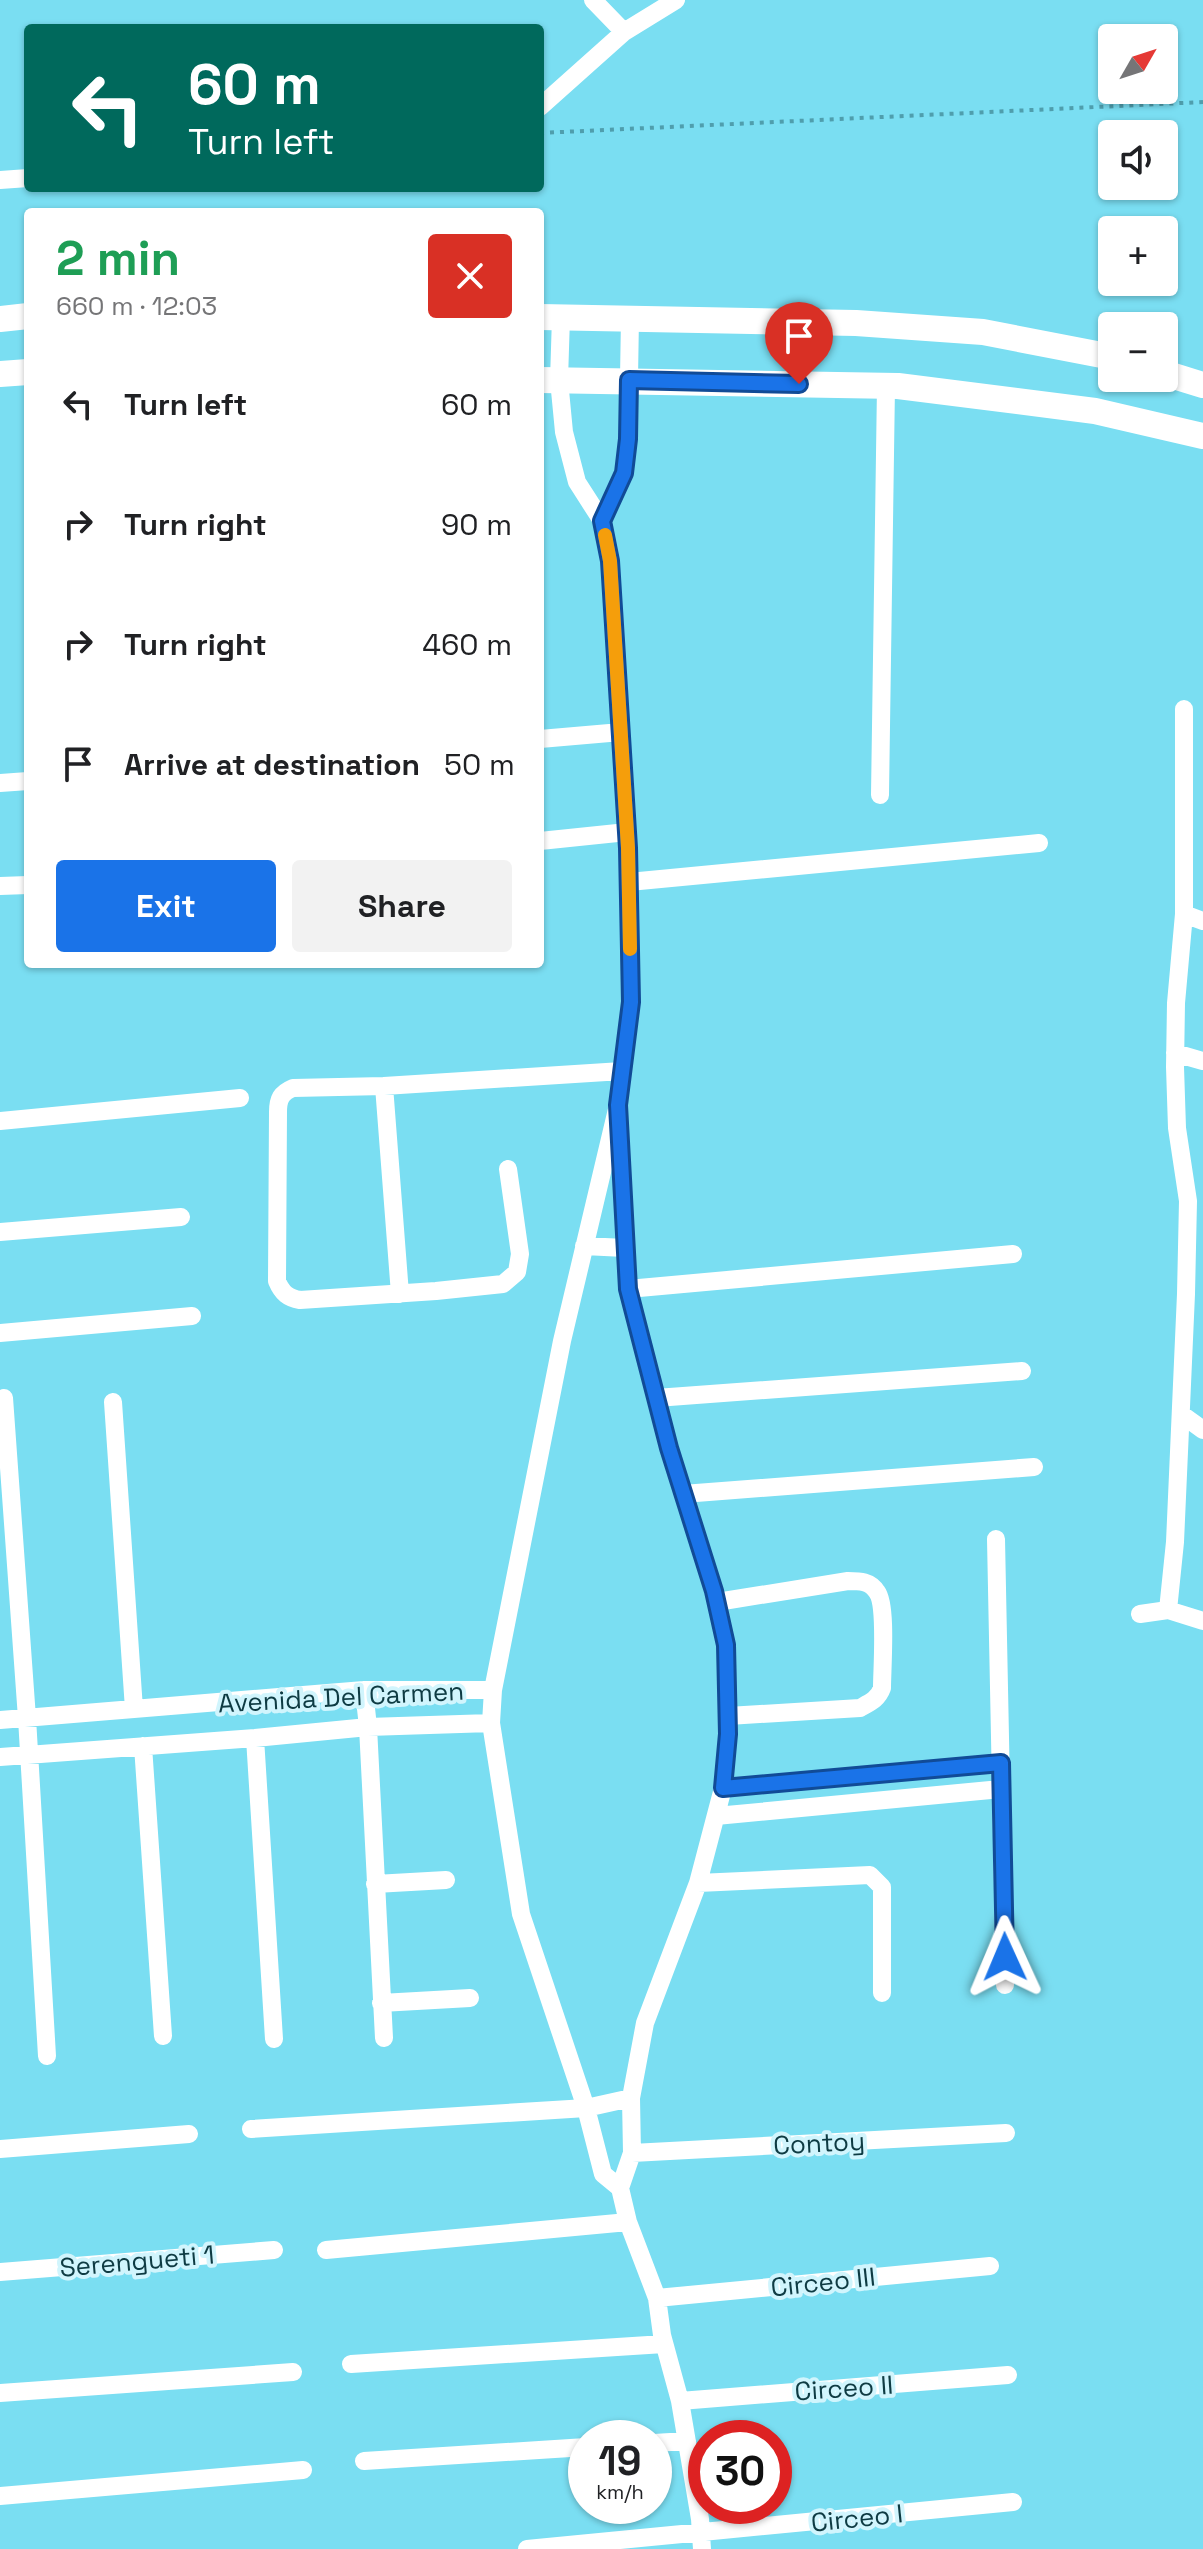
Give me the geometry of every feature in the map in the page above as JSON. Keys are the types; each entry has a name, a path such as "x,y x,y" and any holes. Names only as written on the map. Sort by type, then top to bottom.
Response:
{"main road":[{"path":"0,319 24,316"},
{"path":"550,317 856,323 983,332 1098,354"},
{"path":"0,374 24,372"},
{"path":"1178,377 1203,385"},
{"path":"550,380 886,386 1095,411 1203,436"}],"street":[{"path":"593,0 624,32"},
{"path":"544,103 624,32 676,0"},
{"path":"0,180 24,178"},
{"path":"493,1690 559,1356 618,1105 631,1002 627,832 610,561 602,521 577,482 550,380 550,317"},
{"path":"602,521 624,473 628,439 630,317"},
{"path":"880,795 886,386"},
{"path":"1168,1610 1195,1245 1177,1128 1175,1053 1184,914 1184,709"},
{"path":"544,739 621,732"},
{"path":"1184,742 1203,749"},
{"path":"0,783 24,781"},
{"path":"544,841 627,832"},
{"path":"629,882 1039,843"},
{"path":"0,886 24,885"},
{"path":"1184,914 1203,921"},
{"path":"1175,1053 1203,1061"},
{"path":"508,1169 520,1254 517,1272 503,1284 300,1300 284,1293 277,1281 278,1112 284,1091 293,1088 384,1086 622,1071"},
{"path":"384,1086 400,1294"},
{"path":"0,1121 240,1098"},
{"path":"618,1105 628,1289 683,1494 717,1602 726,1645 728,1716 723,1788 698,1883 645,2023 631,2098 632,2153 620,2188 628,2222 657,2298 664,2344 680,2401 702,2542"},
{"path":"0,1232 181,1217"},
{"path":"584,1246 625,1248"},
{"path":"628,1289 1013,1254"},
{"path":"0,1333 192,1316"},
{"path":"656,1398 1022,1371"},
{"path":"4,1398 47,2056"},
{"path":"113,1402 134,1709"},
{"path":"1181,1414 1203,1430"},
{"path":"683,1494 1034,1467"},
{"path":"996,1539 1005,1985"},
{"path":"717,1602 848,1581 864,1581 873,1587 882,1602 882,1688 872,1702 860,1708 728,1716"},
{"path":"1140,1614 1168,1610 1203,1621"},
{"path":"364,1690 384,2038"},
{"name":"Avenida Del Carmen","path":"0,1720 364,1690 493,1690 491,1723 368,1727 0,1757"},
{"path":"491,1723 521,1914 586,2108 603,2174 620,2188"},
{"path":"255,1738 274,2039"},
{"path":"143,1746 163,2036"},
{"path":"723,1788 1001,1763"},
{"path":"716,1816 1001,1789"},
{"path":"698,1883 870,1875 882,1887 882,1993"},
{"path":"375,1884 446,1880"},
{"path":"381,2003 470,1998"},
{"path":"251,2129 586,2108 631,2098"},
{"name":"Contoy","path":"632,2153 1006,2133"},
{"path":"0,2149 189,2134"},
{"path":"326,2250 628,2222"},
{"name":"Serengueti 1","path":"0,2272 274,2250"},
{"name":"Circeo III","path":"657,2298 990,2266"},
{"path":"351,2364 664,2344"},
{"path":"0,2393 293,2372"},
{"name":"Circeo II","path":"680,2401 1008,2375"},
{"path":"672,2442 687,2441"},
{"path":"364,2461 568,2448"},
{"path":"0,2496 303,2470"},
{"name":"Circeo I","path":"527,2549 702,2542 1013,2502"}],"path":[{"path":"544,133 1203,102"}],"slow traffic":[{"path":"605,535 610,561 628,848 630,949"}],"route":[{"path":"799,384 629,380 624,473 602,521 610,561 628,848 631,1002 618,1105 628,1289 669,1448 714,1591 726,1645 728,1734 723,1788 1001,1763 1005,1957"}]}
